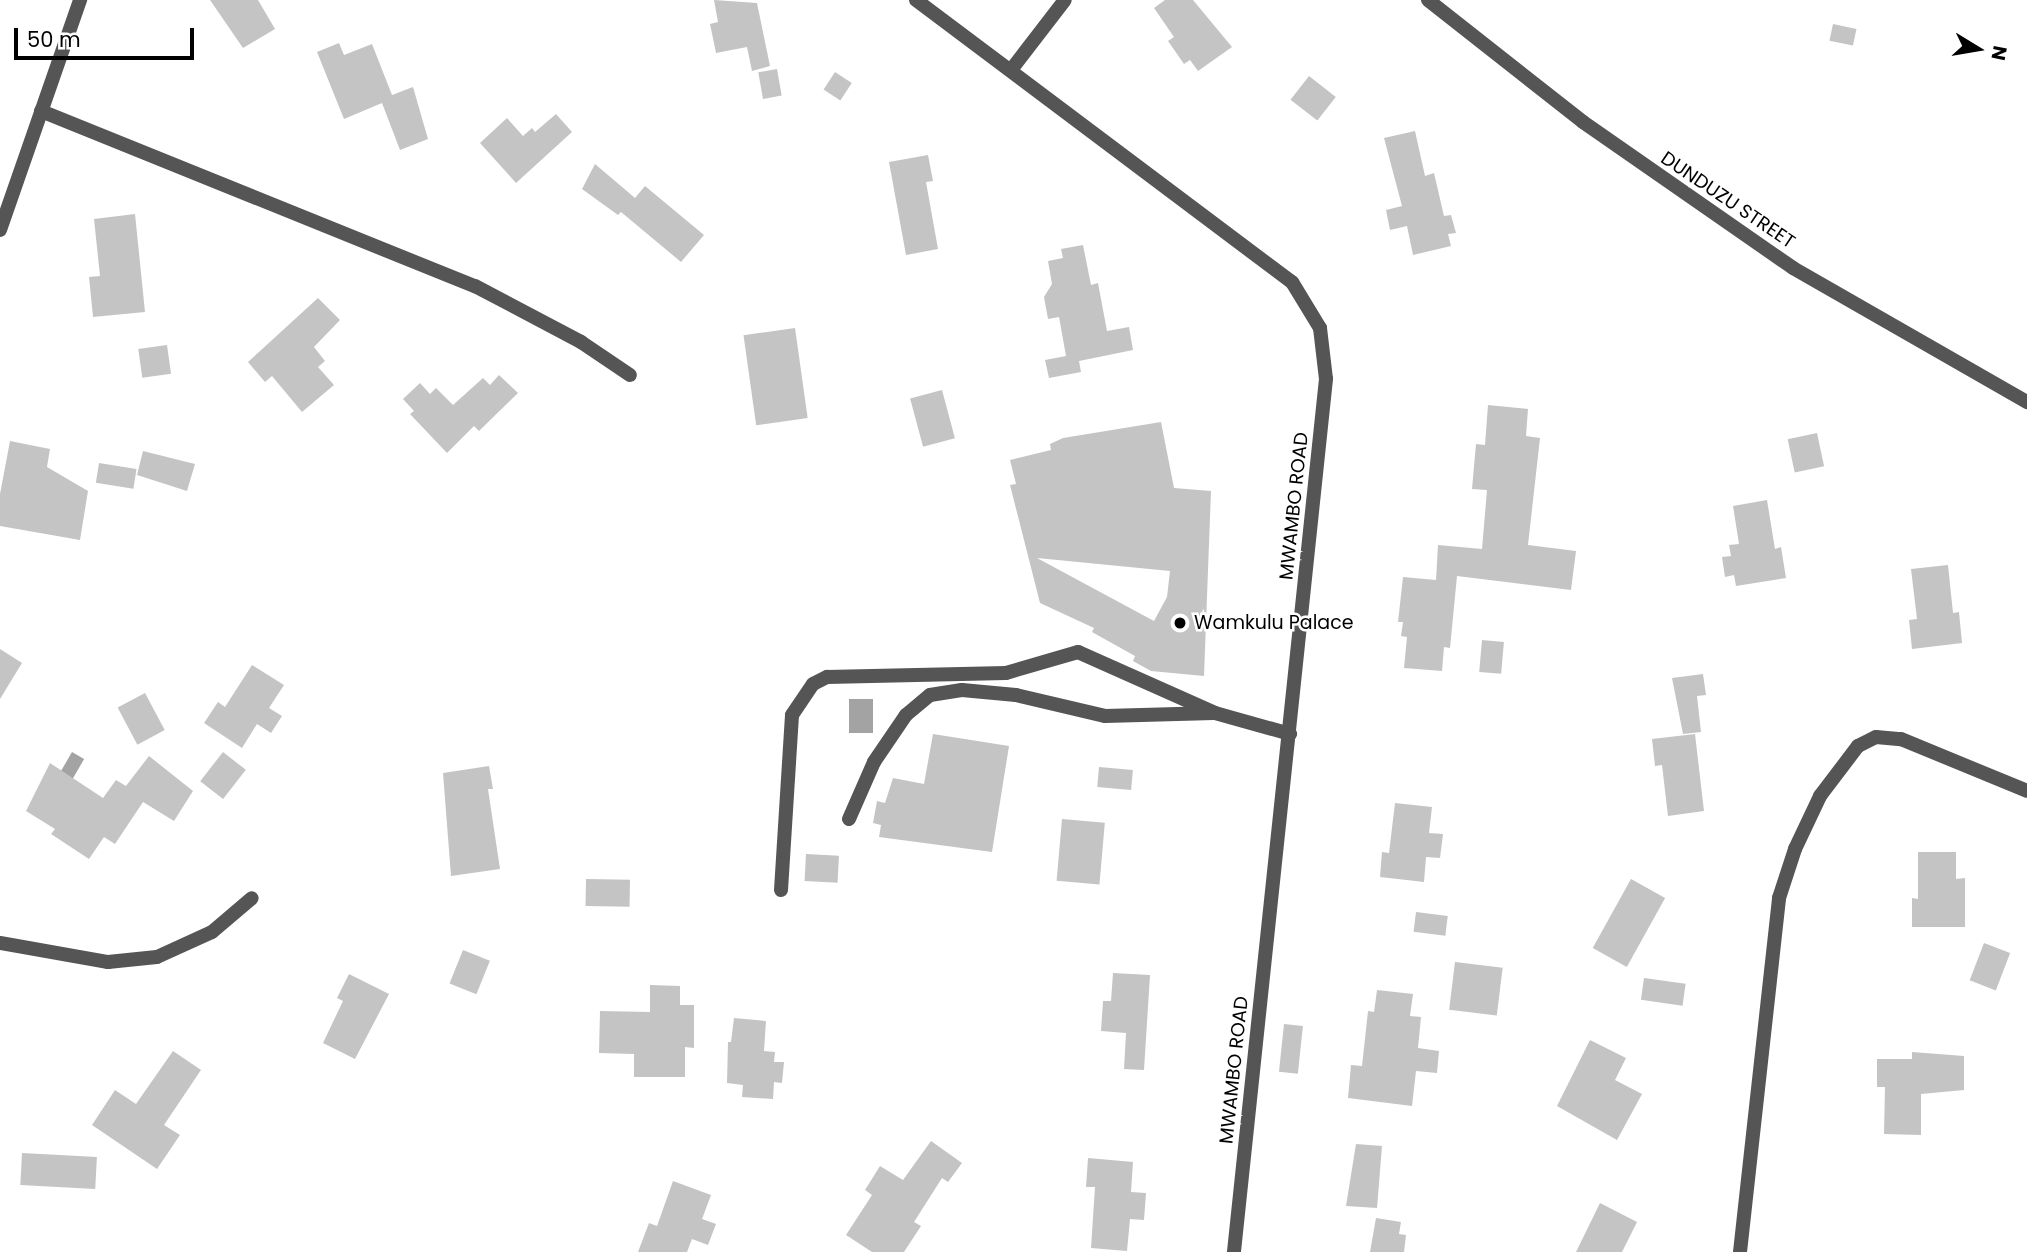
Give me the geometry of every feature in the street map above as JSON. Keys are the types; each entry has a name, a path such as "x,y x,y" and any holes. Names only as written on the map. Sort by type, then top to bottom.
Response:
{"street":[{"path":"0,230 80,0"},
{"name":"MWAMBO ROAD","path":"916,0 1292,282 1320,328 1326,379 1234,1252"},
{"path":"1011,70 1065,0"},
{"name":"DUNDUZU STREET","path":"1428,0 1583,122 1793,268 2027,401"},
{"path":"41,111 475,286 581,342 630,375"},
{"path":"781,890 792,715 813,684 827,677 1006,673 1078,652 1215,713 1290,734"},
{"path":"849,820 874,762 905,715 930,695 962,690 1016,695 1104,716 1215,713"},
{"path":"1740,1252 1779,898 1795,849 1820,796 1858,746 1876,737 1901,739 2027,791"},
{"path":"0,943 108,962 157,957 212,932 252,898"}],"shaded area":[{"path":"849,699 873,699 873,733 849,733"},
{"path":"72,752 84,759 68,788 56,781"}],"building":[{"path":"210,0 258,0 275,29 243,48"},
{"path":"714,0 757,3 770,66 752,71 747,47 716,53 710,24 718,22"},
{"path":"1165,0 1193,0 1232,47 1198,71 1190,60 1184,64 1168,41 1174,37 1154,8"},
{"path":"1833,24 1856,29 1853,46 1829,41"},
{"path":"339,43 344,55 372,44 392,95 413,87 428,139 400,150 382,103 344,119 317,52"},
{"path":"777,69 782,96 763,99 758,72"},
{"path":"835,72 852,83 840,101 824,90"},
{"path":"1309,76 1336,97 1317,121 1291,100"},
{"path":"556,114 572,132 516,183 480,143 507,118 523,136 532,128 535,132"},
{"path":"1415,131 1425,176 1434,173 1444,216 1451,215 1456,233 1448,234 1451,246 1413,255 1407,226 1390,230 1386,210 1402,206 1384,138"},
{"path":"928,155 933,181 926,182 938,249 906,255 889,162"},
{"path":"595,164 635,198 645,186 704,235 681,262 621,212 618,215 582,189"},
{"path":"135,214 145,312 93,317 89,277 100,276 94,219"},
{"path":"1083,245 1091,285 1098,283 1107,331 1129,327 1133,350 1079,361 1081,372 1049,378 1045,360 1066,356 1059,317 1048,319 1044,297 1052,284 1048,261 1063,258 1061,249"},
{"path":"318,298 340,320 314,347 325,361 318,367 334,385 302,412 272,376 265,382 248,362"},
{"path":"795,328 808,418 756,425 744,335"},
{"path":"167,345 171,374 142,378 138,349"},
{"path":"499,375 518,393 479,431 474,426 447,453 410,414 414,411 403,399 420,383 430,394 436,388 453,405 483,378 490,385"},
{"path":"942,390 955,438 923,447 910,399"},
{"path":"1488,405 1528,409 1526,436 1540,438 1528,545 1576,551 1571,590 1457,576 1450,648 1444,647 1442,671 1404,668 1407,637 1401,636 1403,622 1398,622 1403,577 1436,580 1438,545 1482,549 1487,490 1472,489 1476,444 1485,445"},
{"path":"1161,422 1174,488 1211,491 1204,676 1151,671 1133,661 1135,656 1092,632 1094,628 1040,603 1010,485 1016,484 1010,460 1051,450 1050,444 1063,438","holes":["1037,558 1170,571 1167,597 1154,621"]},
{"path":"1817,433 1824,466 1795,472 1788,439"},
{"path":"10,441 50,449 47,467 88,491 80,540 0,526 0,494"},
{"path":"143,451 195,464 187,491 137,475"},
{"path":"99,463 137,469 133,489 96,483"},
{"path":"1767,500 1775,549 1781,547 1786,578 1736,586 1734,575 1725,577 1722,557 1731,556 1729,545 1739,544 1733,506"},
{"path":"1948,565 1953,613 1959,612 1962,643 1912,649 1909,620 1917,619 1911,569"},
{"path":"1482,640 1504,642 1501,674 1479,672"},
{"path":"0,649 22,663 0,699"},
{"path":"252,665 284,685 269,708 282,716 271,733 257,724 242,748 204,723 218,702 225,707"},
{"path":"1703,674 1706,695 1697,696 1701,732 1683,734 1672,678"},
{"path":"145,693 165,730 137,745 118,708"},
{"path":"933,734 1009,746 992,852 879,837 881,825 873,823 877,801 885,803 893,778 924,784"},
{"path":"1695,734 1704,811 1668,816 1662,765 1655,766 1652,739"},
{"path":"223,752 246,770 223,799 200,781"},
{"path":"149,756 193,791 174,821 143,802 115,844 104,837 89,859 51,834 55,829 26,811 50,763 103,798 116,780 126,786"},
{"path":"489,766 493,789 488,789 500,869 451,876 443,773"},
{"path":"1099,767 1133,770 1131,790 1097,787"},
{"path":"1395,803 1432,807 1429,833 1443,834 1440,858 1426,857 1424,882 1380,877 1382,852 1389,853"},
{"path":"1062,819 1105,823 1099,885 1057,881"},
{"path":"1918,852 1956,852 1956,879 1965,878 1965,927 1912,927 1912,898 1918,899"},
{"path":"806,854 839,856 838,883 805,881"},
{"path":"586,879 630,880 630,907 586,906"},
{"path":"1631,879 1665,898 1627,967 1593,948"},
{"path":"1416,912 1448,916 1445,936 1414,932"},
{"path":"1984,943 2010,953 1996,990 1970,980"},
{"path":"463,950 490,961 476,994 450,983"},
{"path":"1455,962 1503,968 1497,1015 1449,1010"},
{"path":"1113,973 1150,975 1144,1070 1124,1069 1126,1033 1101,1031 1103,1001 1111,1001"},
{"path":"349,974 389,994 355,1059 323,1043 343,1001 337,998"},
{"path":"1644,978 1686,984 1683,1006 1641,1000"},
{"path":"650,985 680,986 680,1005 694,1005 694,1048 685,1047 685,1077 634,1077 634,1054 599,1053 600,1011 650,1012"},
{"path":"1377,990 1413,994 1410,1016 1421,1017 1418,1048 1439,1051 1437,1073 1416,1071 1412,1106 1348,1098 1351,1065 1362,1066 1368,1011 1374,1012"},
{"path":"734,1018 766,1021 764,1051 775,1052 774,1062 784,1062 782,1083 774,1082 773,1099 742,1097 743,1085 727,1083 728,1042 731,1042"},
{"path":"1284,1024 1303,1026 1298,1074 1279,1072"},
{"path":"1590,1040 1626,1058 1615,1080 1642,1094 1617,1140 1557,1106"},
{"path":"173,1051 201,1070 164,1125 180,1135 157,1169 92,1125 115,1090 136,1104"},
{"path":"1912,1052 1964,1056 1964,1090 1921,1094 1921,1135 1884,1134 1885,1087 1877,1087 1877,1059 1912,1059"},
{"path":"931,1141 962,1163 948,1182 942,1178 914,1222 921,1226 904,1252 872,1252 846,1235 872,1195 865,1190 880,1166 903,1180"},
{"path":"1356,1144 1382,1146 1377,1208 1346,1206"},
{"path":"22,1153 97,1157 95,1189 20,1185"},
{"path":"1088,1158 1133,1162 1131,1192 1146,1193 1144,1220 1130,1219 1127,1251 1091,1248 1095,1187 1086,1187"},
{"path":"673,1181 711,1195 702,1219 716,1224 708,1245 692,1239 687,1252 638,1252 649,1223 657,1226"},
{"path":"1600,1203 1637,1222 1622,1252 1576,1252"},
{"path":"1376,1218 1401,1222 1399,1234 1406,1235 1404,1252 1370,1252"}],"place":[{"name":"Wamkulu Palace","path":"1180,623"}]}
